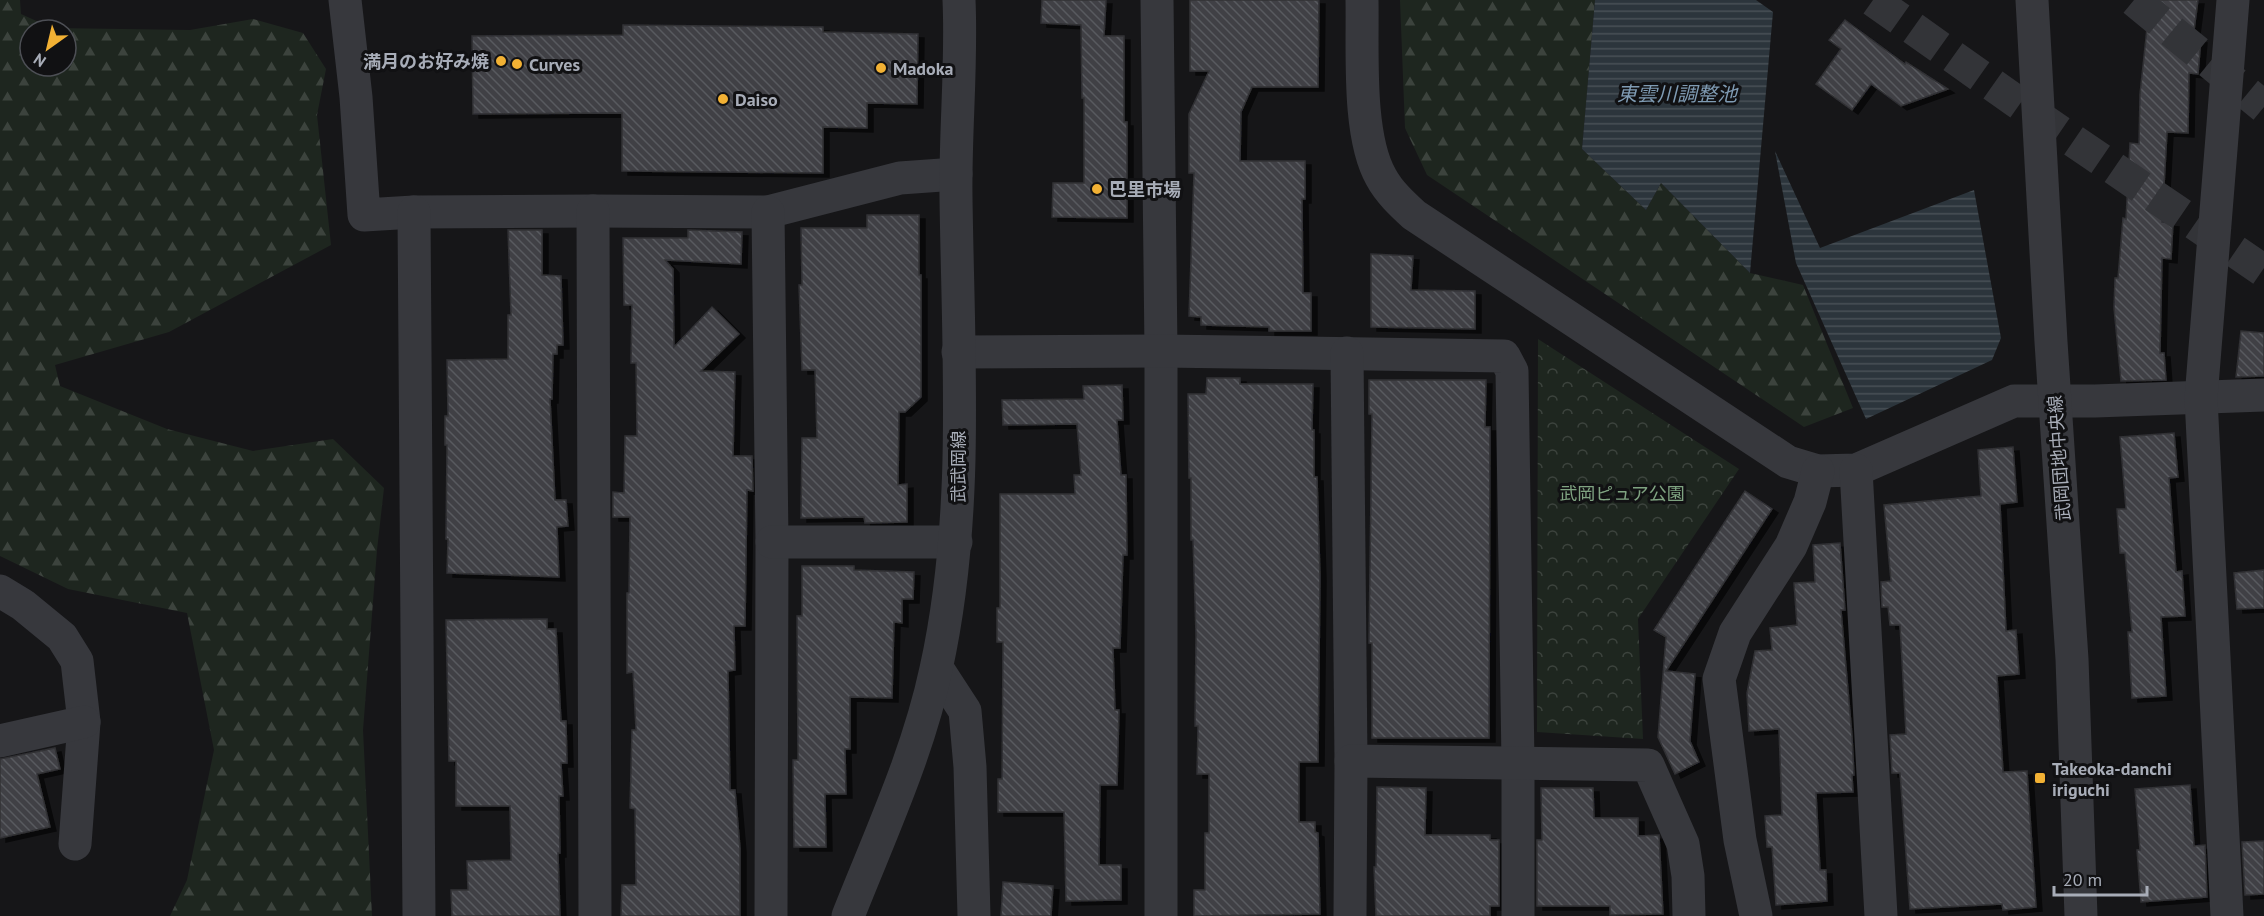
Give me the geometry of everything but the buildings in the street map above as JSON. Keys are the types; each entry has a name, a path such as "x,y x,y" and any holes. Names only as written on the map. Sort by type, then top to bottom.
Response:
{"street":[{"path":"345,0 356,98 363,215 414,212 768,212 900,178 956,174"},
{"name":"武武岡線","path":"848,916 928,705 947,614 956,542 958,352 956,174 959,0"},
{"path":"1157,0 1161,351 1161,916"},
{"path":"1362,0 1365,112 1369,146 1381,178 1395,197 1414,215 1788,462 1818,471 1856,470 2014,401 2264,396"},
{"name":"武岡団地中央線","path":"2032,0 2072,659 2081,916"},
{"path":"2227,916 2201,398 2233,0"},
{"path":"593,211 595,916"},
{"path":"414,212 419,916"},
{"path":"768,212 772,542 771,916"},
{"path":"958,352 1161,351 1504,357 1512,371 1518,916"},
{"path":"1347,353 1351,761 1350,916"},
{"path":"1856,470 1881,916"},
{"path":"1756,916 1740,840 1719,679 1735,633 1791,546 1810,502 1818,471"},
{"path":"772,542 956,542"},
{"path":"0,591 23,605 62,637 77,661 84,722 75,844"},
{"path":"937,668 965,711 970,767 974,916"},
{"path":"0,741 84,722"},
{"path":"1351,761 1648,765 1683,844 1688,876 1689,916"}],"green space":[{"path":"0,0 20,0 21,14 30,18 18,18 18,78 78,78 78,28 190,30 253,19 303,33 326,69 317,115 331,245 169,332 55,365 60,386 167,429 253,451 333,439 384,488 363,730 372,916 170,916 187,880 214,750 187,613 68,589 0,556"},
{"path":"1400,0 1595,0 1582,149 1646,210 1661,183 1750,273 1803,285 1853,408 1804,427 1427,175 1405,128"},
{"name":"武岡ピュア公園","path":"1538,339 1739,469 1638,619 1643,739 1537,732"}],"water":[{"name":"東雲川調整池","path":"1595,0 1756,0 1773,12 1750,273 1661,183 1646,210 1582,149"},
{"path":"1775,151 1820,248 1974,190 2001,338 1992,360 1866,419 1796,263"}],"tunnel":[{"path":"1873,0 2024,107 2264,271"},
{"path":"2134,0 2264,107"}],"place":[{"name":"満月のお好み焼","path":"501,61"},
{"name":"Curves","path":"517,64"},
{"name":"Madoka","path":"881,68"},
{"name":"Daiso","path":"723,99"},
{"name":"巴里市場","path":"1097,189"},
{"name":"Takeoka-danchi iriguchi","path":"2040,778"}]}
